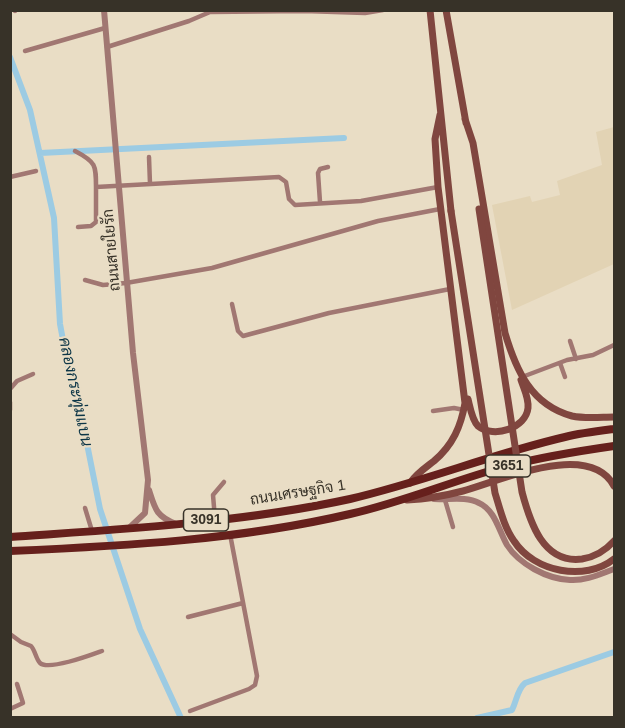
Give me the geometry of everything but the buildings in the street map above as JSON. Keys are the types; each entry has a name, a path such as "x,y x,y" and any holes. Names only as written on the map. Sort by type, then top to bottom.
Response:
{"main road":[{"name":"3091","path":"430,10 451,211 495,493 503,520 514,542 529,557 548,567 570,572 589,570 615,559"},
{"path":"446,10 528,518 538,537 553,554 570,561 591,558 615,542"},
{"name":"3091","path":"410,483 417,473 436,460 453,440 462,423 465,403 438,187 435,139 440,115"},
{"path":"463,379 471,409 479,426 493,431 508,430 520,424 525,418 528,407 526,395 505,333 473,143 465,119"},
{"path":"514,364 540,398 565,413 573,416 615,417"},
{"name":"3651","path":"410,483 565,436 615,429"},
{"name":"3651","path":"406,500 507,466 615,446"},
{"name":"3091","path":"406,500 430,498 531,470 554,466 574,465 595,468 610,479 615,486"},
{"name":"ถนนเศรษฐกิจ 1","path":"10,537 118,530 215,519 350,499 410,483"},
{"name":"ถนนเศรษฐกิจ 1","path":"10,551 164,542 295,526 406,500"}],"street":[{"name":"ถนนสายใยรัก","path":"104,10 126,283 148,486 154,508 165,519 176,524"},
{"path":"107,47 189,21 210,11 364,13 383,10"},
{"path":"25,51 105,28"},
{"path":"75,151 88,158 95,166 96,188 96,222 91,226 78,227"},
{"path":"149,157 150,184"},
{"path":"320,202 318,173 320,169 328,167"},
{"path":"10,177 36,171"},
{"path":"96,188 279,177 286,182 292,204 361,201 438,187"},
{"path":"85,280 103,285 126,283 212,268 378,221 441,209"},
{"path":"232,304 238,331 243,336 329,313 450,289"},
{"path":"570,341 576,359"},
{"path":"522,377 560,363 593,355 615,345"},
{"path":"560,363 565,376"},
{"path":"10,388 16,381 33,374"},
{"path":"10,402 10,410"},
{"path":"433,411 454,408 464,410"},
{"path":"215,519 213,495 224,482"},
{"name":"ถนนสายใยรัก","path":"129,528 146,513 148,486"},
{"path":"430,498 468,499 487,507 508,547 525,563 545,574 569,580 591,578 615,569"},
{"path":"445,500 453,527"},
{"path":"85,508 92,531"},
{"path":"190,711 255,685 257,676 230,534"},
{"path":"188,616 243,603"},
{"path":"10,634 32,646 40,664 50,666 102,651"},
{"path":"10,709 23,703 17,684"}],"shaded area":[{"path":"614,127 614,264 512,310 492,205 530,196 532,202 560,195 557,181 602,165 596,132"}],"waterway":[{"name":"คลองกระทุ่มแบน","path":"10,57 30,110 54,218 60,324 100,509 140,629 181,718"},
{"path":"40,153 344,138"},
{"path":"477,718 512,710 525,683 614,652"}]}
